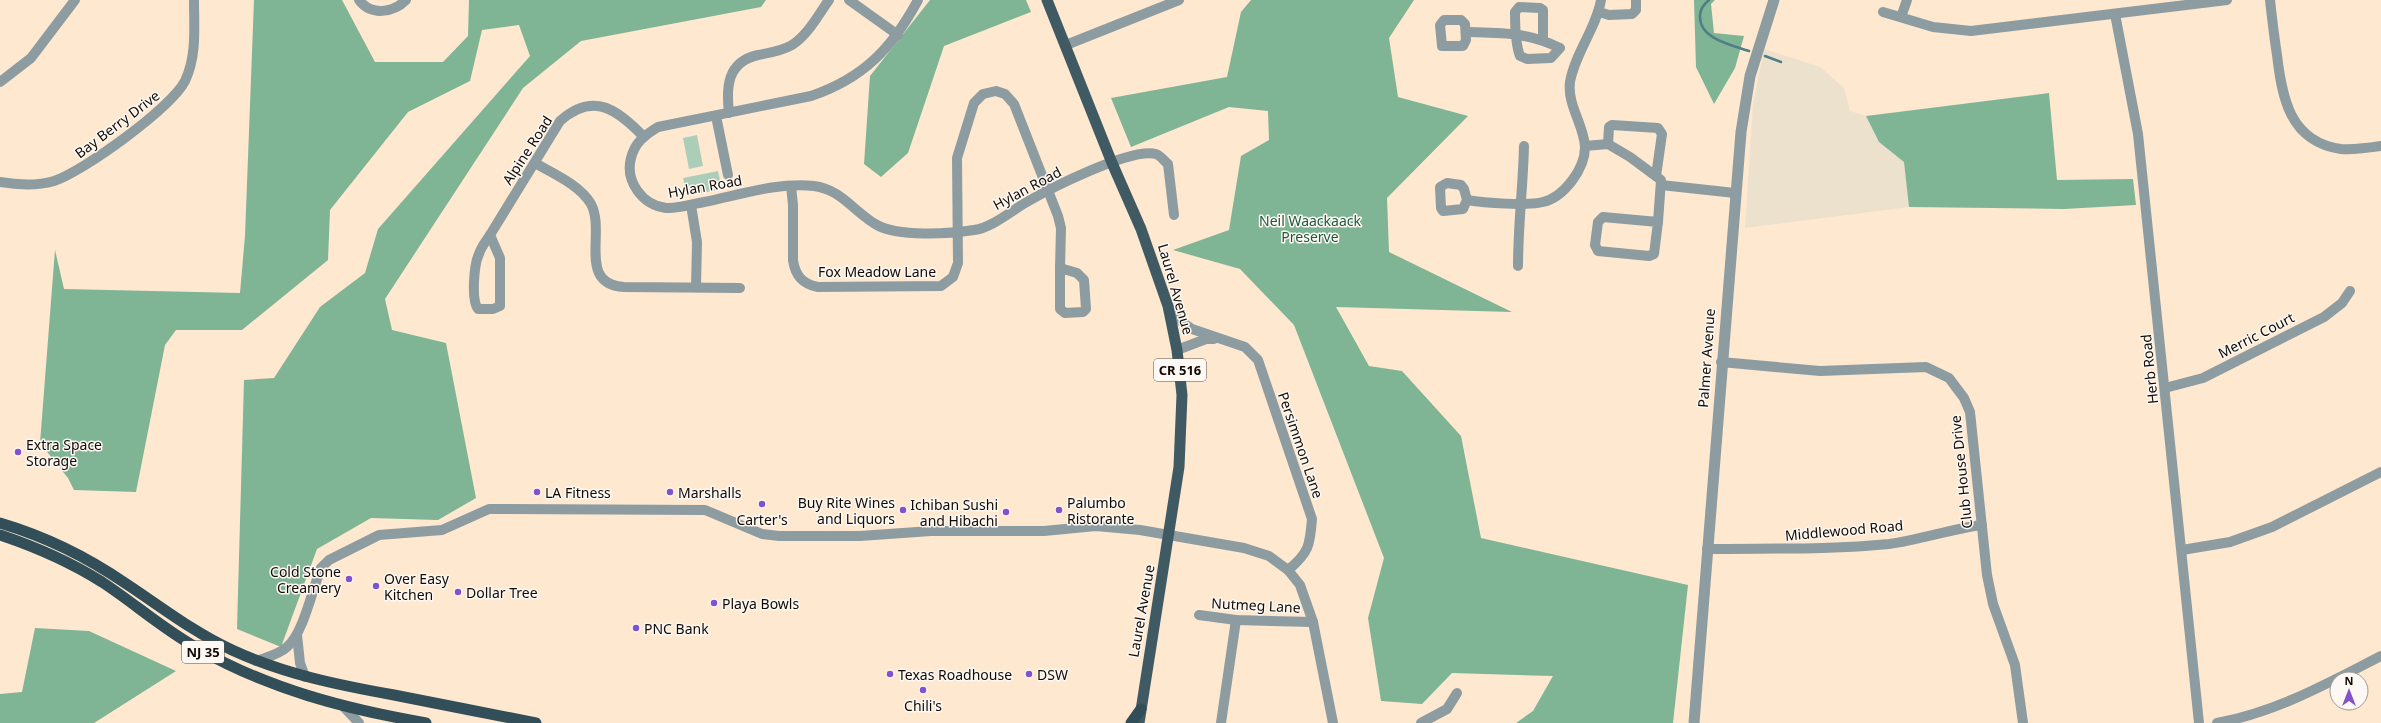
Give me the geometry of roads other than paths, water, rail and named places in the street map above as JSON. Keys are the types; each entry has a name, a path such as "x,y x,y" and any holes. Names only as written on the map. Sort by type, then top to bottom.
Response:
{"highway":[{"name":"NJ 35","path":"0,523 39,537 98,566 195,631 256,661 305,677 536,723"},
{"name":"NJ 35","path":"0,535 44,552 87,573 195,647 224,663 268,683 343,706 422,723"},
{"path":"1131,723 1141,709"}],"main road":[{"name":"Laurel Avenue","path":"1047,0 1141,230 1168,307 1177,350 1182,395 1182,436 1170,536 1154,621 1139,723"}],"street":[{"path":"0,82 31,58 75,0"},
{"name":"Bay Berry Drive","path":"0,182 36,184 54,181 70,174 112,147 171,101 185,81 191,64 194,47 194,0"},
{"path":"359,0 370,9 381,11 397,8 406,0"},
{"path":"729,113 727,88 733,70 746,59 784,49 797,41 829,0"},
{"path":"849,0 898,35"},
{"name":"Hylan Road","path":"918,0 898,35 867,67 834,87 810,96 658,127 644,137 636,146 630,161 632,180 639,193 649,202 662,207 675,208 791,186 814,186 832,192 848,202 875,224 889,230 977,230 1048,191 1112,162 1146,153 1157,154 1168,164 1174,215"},
{"path":"1066,44 1179,0"},
{"path":"1467,200 1521,203 1543,202 1560,193 1575,176 1583,158 1585,146 1571,100 1570,84 1599,12 1601,0"},
{"path":"1599,12 1608,15 1630,14 1636,10 1636,0"},
{"name":"Palmer Avenue","path":"1694,723 1706,549 1735,193 1746,95 1774,0"},
{"path":"1901,17 1907,0"},
{"path":"1883,12 1933,27 1971,31 2227,0"},
{"path":"2270,0 2282,94 2295,122 2306,134 2333,147 2350,149 2381,146"},
{"path":"1467,32 1516,33 1543,40 1560,48 1552,58 1523,57 1519,52 1516,33 1516,9 1540,8 1544,14 1543,40"},
{"name":"Herb Road","path":"2115,14 2122,60 2138,134 2199,723"},
{"name":"Fox Meadow Lane","path":"791,186 794,268 803,281 810,285 932,288 941,286 949,281 956,272 959,256 958,153 974,103 983,94 1000,92 1011,99 1014,104 1060,222 1060,268 1060,309 1065,313 1082,312 1086,309 1084,280 1077,273 1060,268"},
{"name":"Alpine Road","path":"490,235 500,258 500,306 493,309 478,309 475,301 475,264 490,235 560,121 570,113 582,108 599,106 616,111 644,137"},
{"path":"716,116 728,175"},
{"path":"1608,144 1607,134 1609,127 1612,125 1658,128 1662,134 1656,176"},
{"path":"1585,146 1608,144 1661,180 1658,222 1654,254 1649,256 1598,251 1595,246 1599,219 1658,222"},
{"path":"1518,266 1521,203 1523,192 1524,146"},
{"path":"535,162 578,189 590,202 597,224 596,269 604,281 617,287 740,288"},
{"path":"1447,183 1461,185 1464,189 1467,200 1460,210 1443,211 1441,208 1440,187 1447,183"},
{"path":"1661,185 1735,193"},
{"path":"691,205 697,242 696,287"},
{"name":"Merric Court","path":"2165,388 2203,378 2324,317 2342,303 2350,291"},
{"name":"Persimmon Lane","path":"1168,307 1178,319 1192,329 1245,347 1258,360 1312,519 1310,539 1303,558 1288,570"},
{"name":"Persimmon Lane","path":"1177,350 1206,338 1226,340"},
{"name":"Club House Drive","path":"1721,362 1820,371 1926,367 1944,375 1958,388 1970,412 1987,575 1992,604 2015,665 2022,723"},
{"path":"2182,550 2230,542 2272,527 2381,472"},
{"path":"256,661 276,655 287,647 297,635 321,568 329,560 384,533 434,532 450,527 489,509 705,510 762,534 779,536 860,536 931,531 1044,531 1096,526 1140,530 1244,548 1269,556 1288,570 1300,585 1313,622 1333,723"},
{"name":"Middlewood Road","path":"1706,549 1779,550 1888,544 1956,528 1982,525"},
{"name":"Nutmeg Lane","path":"1199,616 1236,620 1313,622"},
{"path":"1221,723 1236,620"},
{"path":"297,635 300,663 305,677"},
{"path":"2217,723 2251,716 2284,705 2381,656"},
{"path":"1421,723 1447,709 1457,694"},
{"path":"343,706 360,723"}],"waterway":[{"path":"1709,0 1705,3 1700,13 1701,24 1705,30 1718,40 1749,51"},
{"path":"1765,56 1781,62"}],"place":[{"name":"Extra Space Storage","path":"18,452"},
{"name":"LA Fitness","path":"537,492"},
{"name":"Marshalls","path":"670,492"},
{"name":"Carter's","path":"762,504"},
{"name":"Buy Rite Wines and Liquors","path":"903,510"},
{"name":"Palumbo Ristorante","path":"1059,510"},
{"name":"Ichiban Sushi and Hibachi","path":"1006,512"},
{"name":"Cold Stone Creamery","path":"349,579"},
{"name":"Over Easy Kitchen","path":"376,586"},
{"name":"Dollar Tree","path":"458,592"},
{"name":"Playa Bowls","path":"714,603"},
{"name":"PNC Bank","path":"636,628"},
{"name":"Texas Roadhouse","path":"890,674"},
{"name":"DSW","path":"1029,674"},
{"name":"Chili's","path":"923,690"}],"park label":[{"name":"Neil Waackaack Preserve","path":"1310,228"}]}
